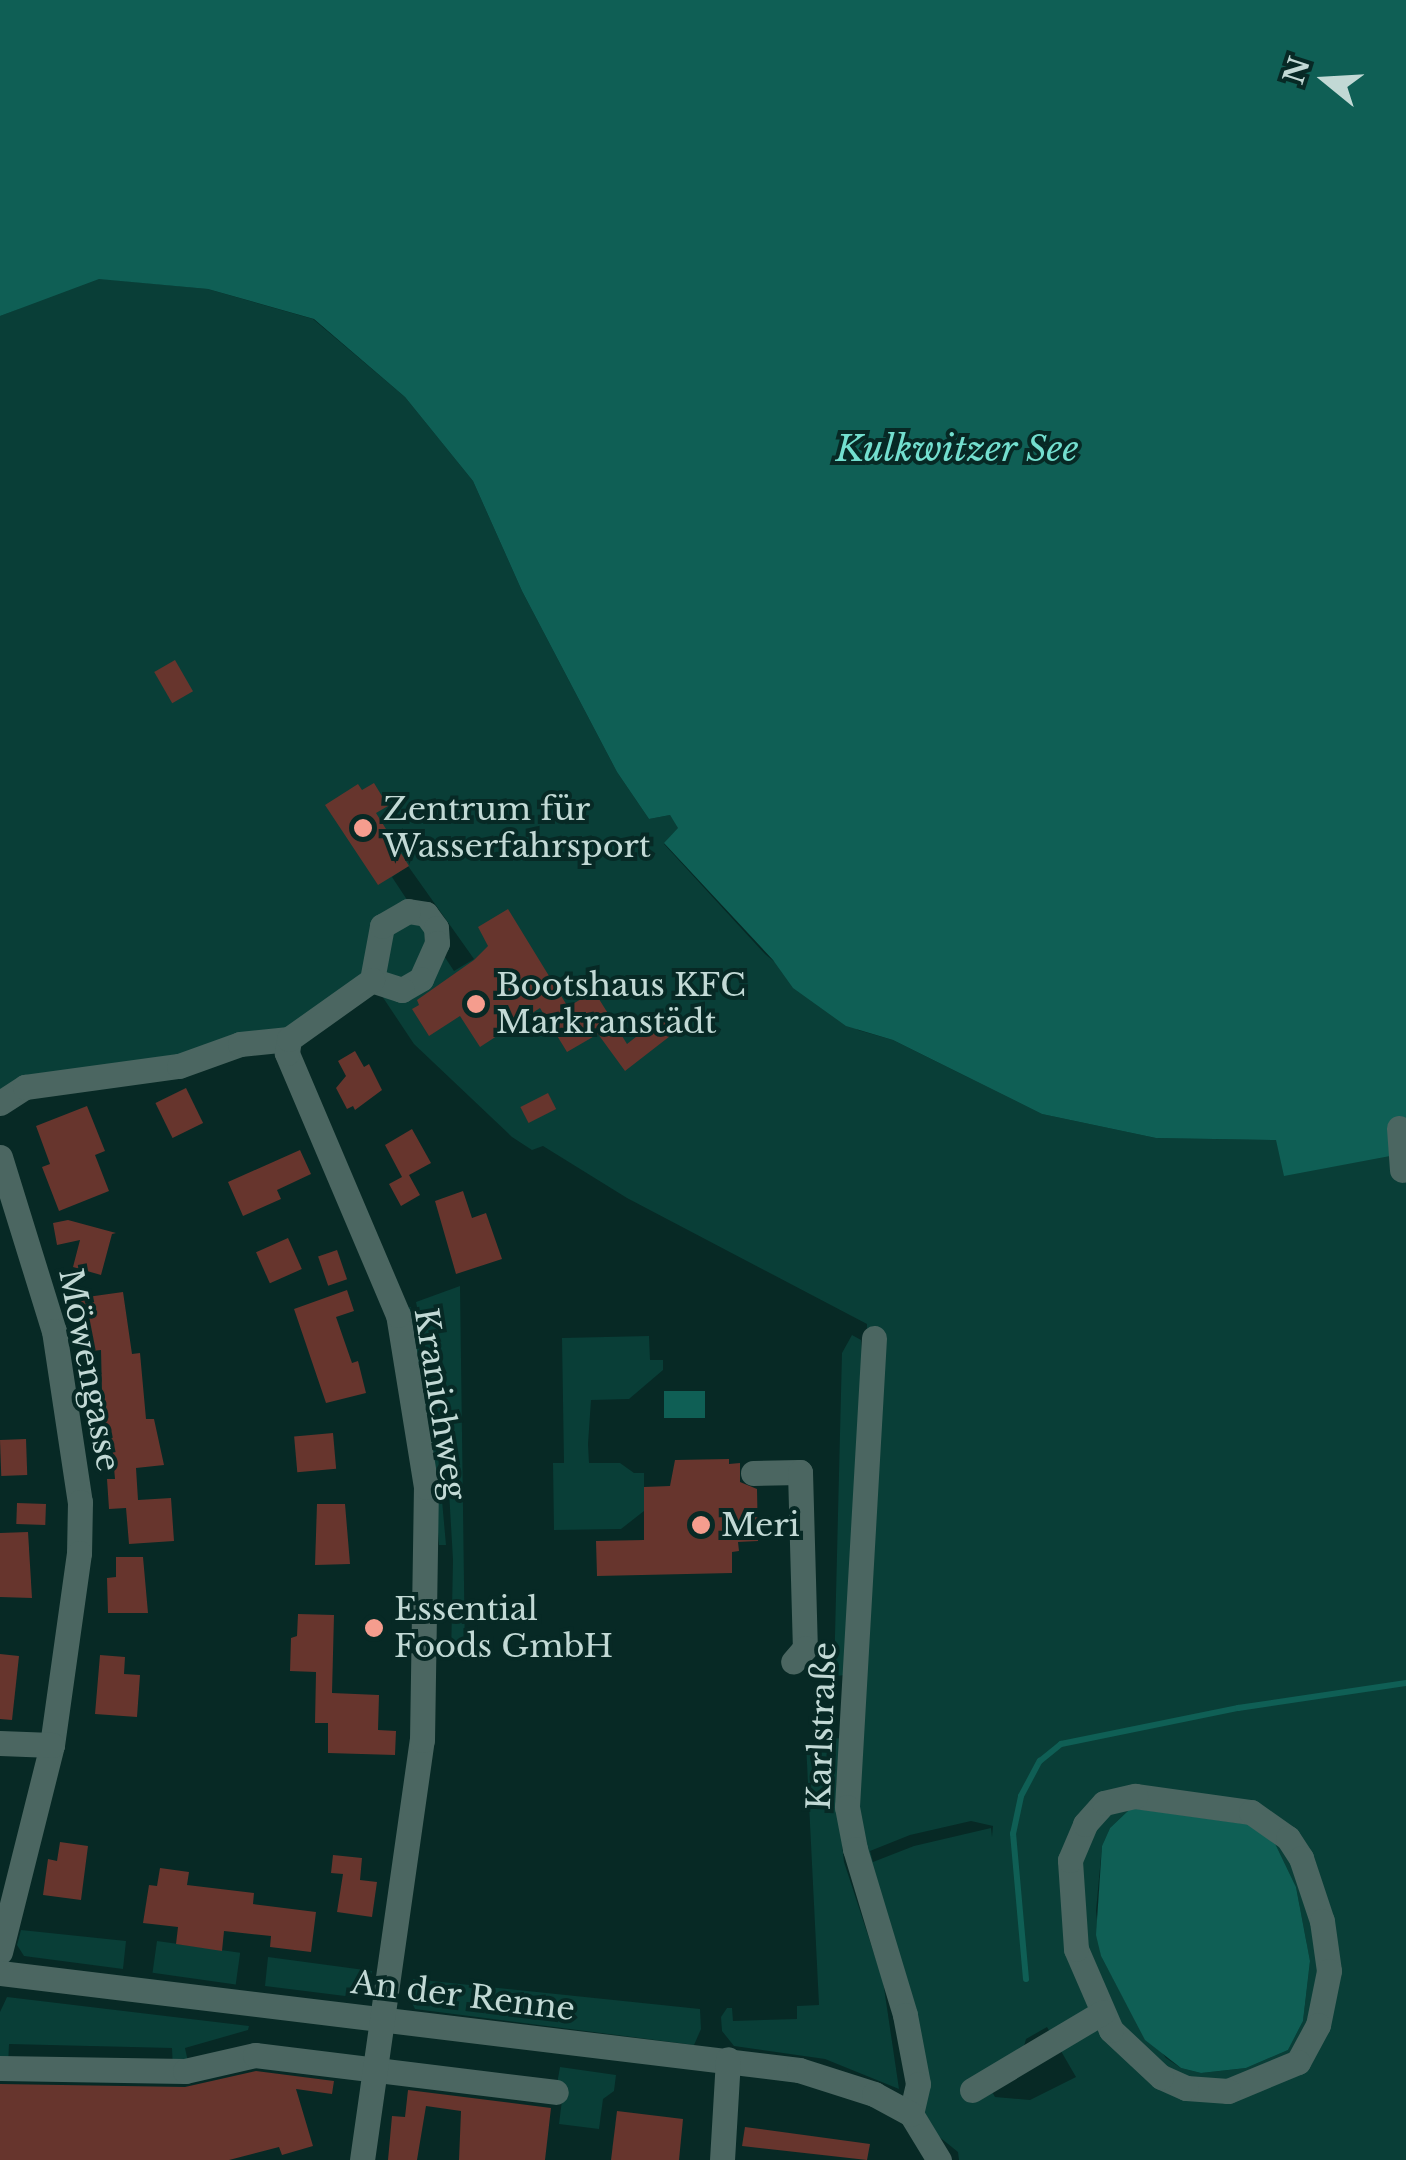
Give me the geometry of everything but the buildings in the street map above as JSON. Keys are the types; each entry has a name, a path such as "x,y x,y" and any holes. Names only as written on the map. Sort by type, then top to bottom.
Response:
{"street":[{"path":"0,1103 25,1087 179,1066 240,1044 289,1038 372,980"},
{"name":"Kranichweg","path":"289,1038 287,1052 398,1315 426,1487 422,1740 362,2160"},
{"path":"1399,1128 1402,1170"},
{"name":"Möwengasse","path":"0,1157 54,1330 80,1502 79,1553 52,1745 0,1952"},
{"name":"Karlstraße","path":"874,1338 847,1808 855,1849 905,2015 918,2084 911,2114"},
{"path":"753,1473 800,1472 804,1648 792,1662"},
{"path":"0,1743 52,1745"},
{"path":"1135,1796 1219,1806 1251,1812 1288,1838 1312,1880 1329,1972 1318,2025 1298,2062 1228,2090 1186,2088 1161,2077 1138,2059 1112,2030 1103,2012 1076,1949 1070,1860 1086,1824 1104,1804 1135,1796"},
{"name":"An der Renne","path":"0,1973 728,2059 834,2080 874,2094 911,2114"},
{"path":"972,2090 1103,2012"},
{"path":"0,2068 184,2071 254,2055 556,2092"},
{"path":"722,2160 728,2059"},
{"path":"911,2114 939,2160"}],"shaded area":[{"path":"23,271 208,289 313,319 405,397 473,481 522,591 617,772 649,819 670,815 679,828 664,844 765,954 858,1030 893,1040 1042,1114 1156,1138 1276,1140 1406,1153 1406,2160 959,2160 958,2152 911,2114 918,2084 855,1849 855,1700 867,1324 627,1198 543,1146 532,1150 512,1137 414,1044 372,981 289,1039 0,1103 0,316 18,309","holes":["408,866 474,959 454,971 392,877","1131,1808 1270,1833 1296,1887 1310,1961 1303,2021 1288,2050 1246,2068 1201,2073 1181,2068 1166,2058 1126,2003 1101,1956 1096,1911 1102,1846 1110,1828","971,1821 993,1826 992,1837 991,1828 914,1846 873,1862 870,1851 910,1835","1047,2027 1076,2077 1030,2100 995,2097 983,2076 1022,2053 1026,2039"]},
{"path":"460,1286 465,1657 451,1657 453,1560 447,1457 416,1302"},
{"path":"411,1307 435,1422 446,1545 439,1545 430,1430 405,1309"},
{"path":"852,1335 861,1340 863,1365 847,1675 834,1676 842,1353"},
{"path":"649,1336 650,1360 663,1360 663,1370 629,1399 591,1400 588,1444 589,1463 620,1463 634,1473 644,1473 644,1511 621,1529 554,1530 553,1463 564,1463 562,1338"},
{"path":"840,1738 836,1788 844,1862 883,1981 899,2089 825,2059 734,2046 722,2031 721,2017 727,2008 732,2008 733,2021 797,2019 797,2006 819,2005 806,1743"},
{"path":"21,1930 126,1941 123,1969 24,1956 17,1945"},
{"path":"157,1941 240,1953 236,1984 153,1973"},
{"path":"268,1957 372,1971 366,1990 353,1997 265,1986"},
{"path":"413,1979 700,2009 701,2029 694,2045 415,2009 410,1999"},
{"path":"7,1997 249,2026 248,2030 185,2048 190,2071 173,2071 172,2048 9,2044 8,2068 0,2068 0,2012"},
{"path":"560,2067 616,2075 614,2091 603,2099 599,2129 559,2124 563,2092 556,2090"}],"water":[{"name":"Kulkwitzer See","path":"0,0 1406,0 1406,1153 1284,1176 1276,1140 1156,1138 1042,1114 893,1040 846,1026 793,988 773,960 664,843 678,828 670,815 649,819 617,772 522,591 473,481 405,397 314,319 208,289 99,279 0,316"},
{"path":"664,1391 705,1391 705,1418 664,1418"},
{"path":"1131,1808 1253,1825 1270,1833 1296,1887 1310,1961 1303,2021 1288,2050 1246,2068 1201,2073 1181,2068 1145,2040 1101,1956 1096,1935 1102,1846 1110,1828"}],"waterway":[{"path":"1026,1979 1013,1834 1021,1796 1040,1761 1061,1744 1238,1708 1406,1683"}],"place":[{"name":"Zentrum für Wasserfahrsport","path":"363,828"},
{"name":"Bootshaus KFC Markranstädt","path":"476,1004"},
{"name":"Meri","path":"701,1525"},
{"name":"Essential Foods GmbH","path":"374,1628"}]}
